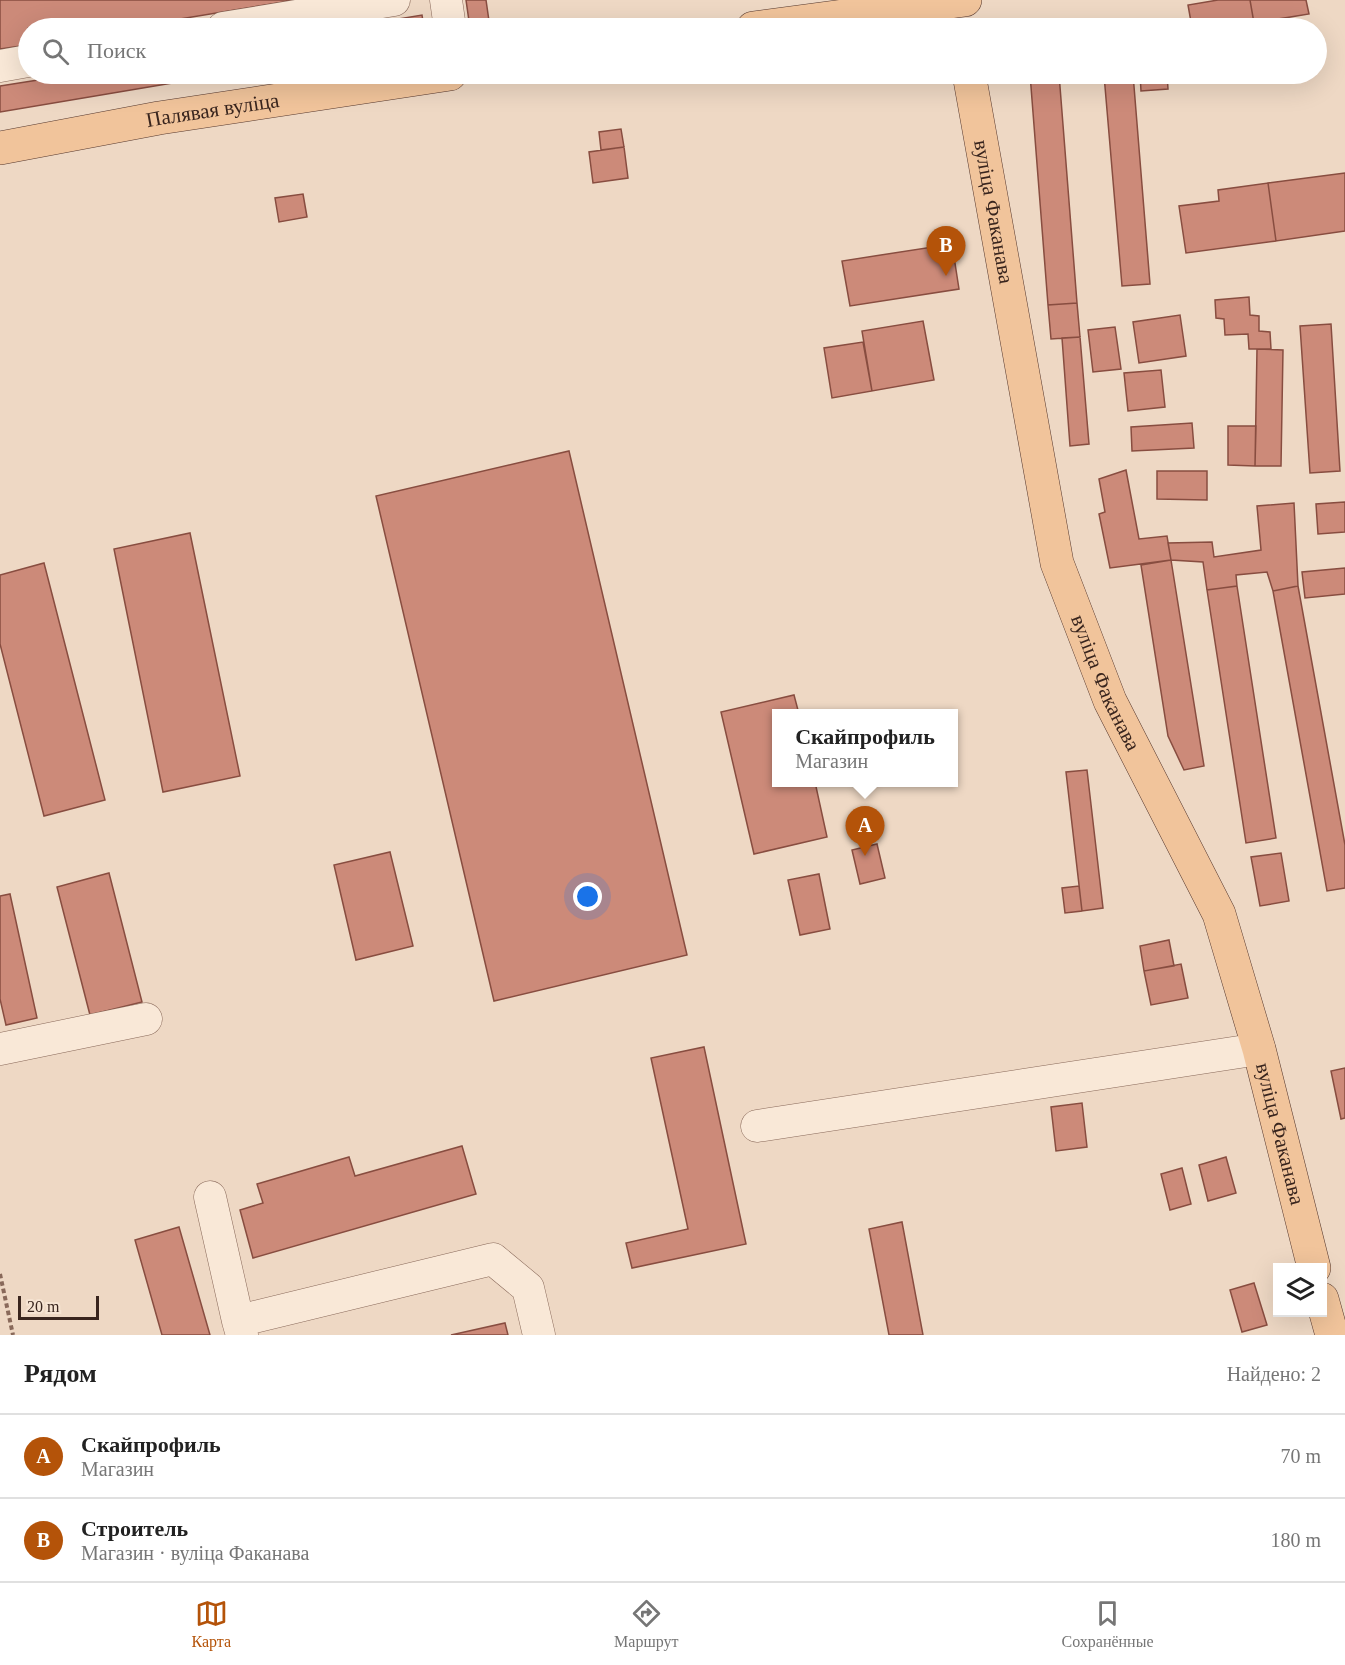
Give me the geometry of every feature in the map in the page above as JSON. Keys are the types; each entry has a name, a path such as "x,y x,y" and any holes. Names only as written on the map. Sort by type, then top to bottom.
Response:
{"main road":[{"path":"778,18 795,11 959,7"},
{"name":"Палявая вуліца","path":"4,150 159,118 384,84"},
{"name":"вуліца Факанава","path":"971,84 1057,563 1110,701 1219,914 1259,1049 1313,1263"},
{"path":"1327,1315 1332,1335"}],"lane":[{"path":"284,18 394,0"},
{"path":"446,0 449,18"},
{"path":"0,66 18,63"},
{"path":"0,1049 146,1019"},
{"path":"757,1126 1259,1049"},
{"path":"210,1197 240,1328 493,1259 528,1288 539,1335"}],"path":[{"path":"0,1274 13,1335"}],"building":[{"path":"0,0 296,0 186,18 18,18 18,46 0,49"},
{"path":"466,0 486,0 489,18 469,18"},
{"path":"1218,0 1250,0 1253,18 1190,18 1188,5"},
{"path":"1250,0 1306,0 1309,14 1285,18 1253,18"},
{"path":"422,15 422,18 404,18"},
{"path":"18,83 167,84 0,112 0,86"},
{"path":"1031,84 1060,84 1077,303 1048,305"},
{"path":"1105,84 1134,84 1150,284 1122,286"},
{"path":"1141,84 1168,84 1168,89 1141,91"},
{"path":"621,129 624,147 601,150 599,132"},
{"path":"624,147 628,178 593,183 589,152"},
{"path":"1345,173 1345,231 1276,241 1268,183"},
{"path":"1268,183 1276,241 1186,253 1179,206 1219,201 1218,190"},
{"path":"303,194 307,217 279,222 275,198"},
{"path":"952,244 959,289 850,306 842,261"},
{"path":"1249,297 1250,315 1259,316 1259,331 1270,332 1271,349 1249,349 1248,334 1225,335 1224,319 1216,318 1215,300"},
{"path":"1077,303 1080,337 1051,339 1048,305"},
{"path":"1180,315 1186,356 1139,363 1133,322"},
{"path":"923,321 934,380 872,391 862,331"},
{"path":"1331,324 1340,471 1310,473 1300,326"},
{"path":"1115,327 1121,369 1093,372 1088,330"},
{"path":"1080,337 1089,444 1070,446 1062,338"},
{"path":"863,342 872,391 832,398 824,348"},
{"path":"1257,349 1283,350 1281,466 1255,466"},
{"path":"1161,370 1165,407 1128,411 1124,373"},
{"path":"1192,423 1194,448 1132,451 1131,427"},
{"path":"1228,426 1256,426 1255,466 1228,465"},
{"path":"569,451 687,955 494,1001 376,496"},
{"path":"1126,470 1139,539 1167,536 1171,560 1110,568 1099,514 1105,512 1099,479"},
{"path":"1157,471 1207,471 1207,500 1157,499"},
{"path":"1345,502 1345,532 1318,534 1316,504"},
{"path":"1294,503 1298,586 1273,591 1267,572 1236,575 1237,586 1207,590 1203,562 1171,560 1168,543 1212,542 1214,557 1261,550 1257,506"},
{"path":"190,533 240,776 163,792 114,549"},
{"path":"1171,560 1204,766 1184,770 1168,736 1141,565"},
{"path":"44,563 105,800 44,816 0,644 0,575"},
{"path":"1345,568 1345,594 1305,598 1302,572"},
{"path":"1237,586 1276,838 1246,843 1207,590"},
{"path":"1298,586 1345,845 1345,888 1327,891 1273,591"},
{"path":"794,695 798,709 772,709 772,787 816,787 827,837 754,854 721,712"},
{"path":"1087,770 1103,908 1082,911 1066,772"},
{"path":"877,844 885,878 860,884 852,850"},
{"path":"390,852 413,946 356,960 334,865"},
{"path":"1281,853 1289,901 1260,906 1251,857"},
{"path":"109,873 142,1002 90,1015 57,887"},
{"path":"819,874 830,929 800,935 788,880"},
{"path":"1079,886 1082,911 1065,913 1062,888"},
{"path":"10,894 37,1018 6,1025 0,999 0,896"},
{"path":"1169,940 1174,966 1144,971 1140,946"},
{"path":"1181,964 1188,998 1151,1005 1144,971"},
{"path":"704,1047 746,1244 632,1268 626,1243 688,1229 651,1058"},
{"path":"1345,1068 1345,1118 1341,1119 1331,1071"},
{"path":"1082,1103 1087,1147 1056,1151 1051,1107"},
{"path":"462,1146 476,1194 253,1258 240,1210 263,1203 257,1184 349,1157 355,1176"},
{"path":"1226,1157 1236,1193 1208,1201 1199,1165"},
{"path":"1182,1168 1191,1204 1170,1210 1161,1174"},
{"path":"902,1222 923,1335 889,1335 869,1229"},
{"path":"179,1227 210,1335 162,1335 135,1240"},
{"path":"1254,1283 1267,1325 1242,1332 1230,1290"},
{"path":"505,1323 508,1335 451,1335"}],"place":[{"name":"Строитель","path":"946,276"},
{"name":"Скайпрофиль","path":"865,856"}]}
